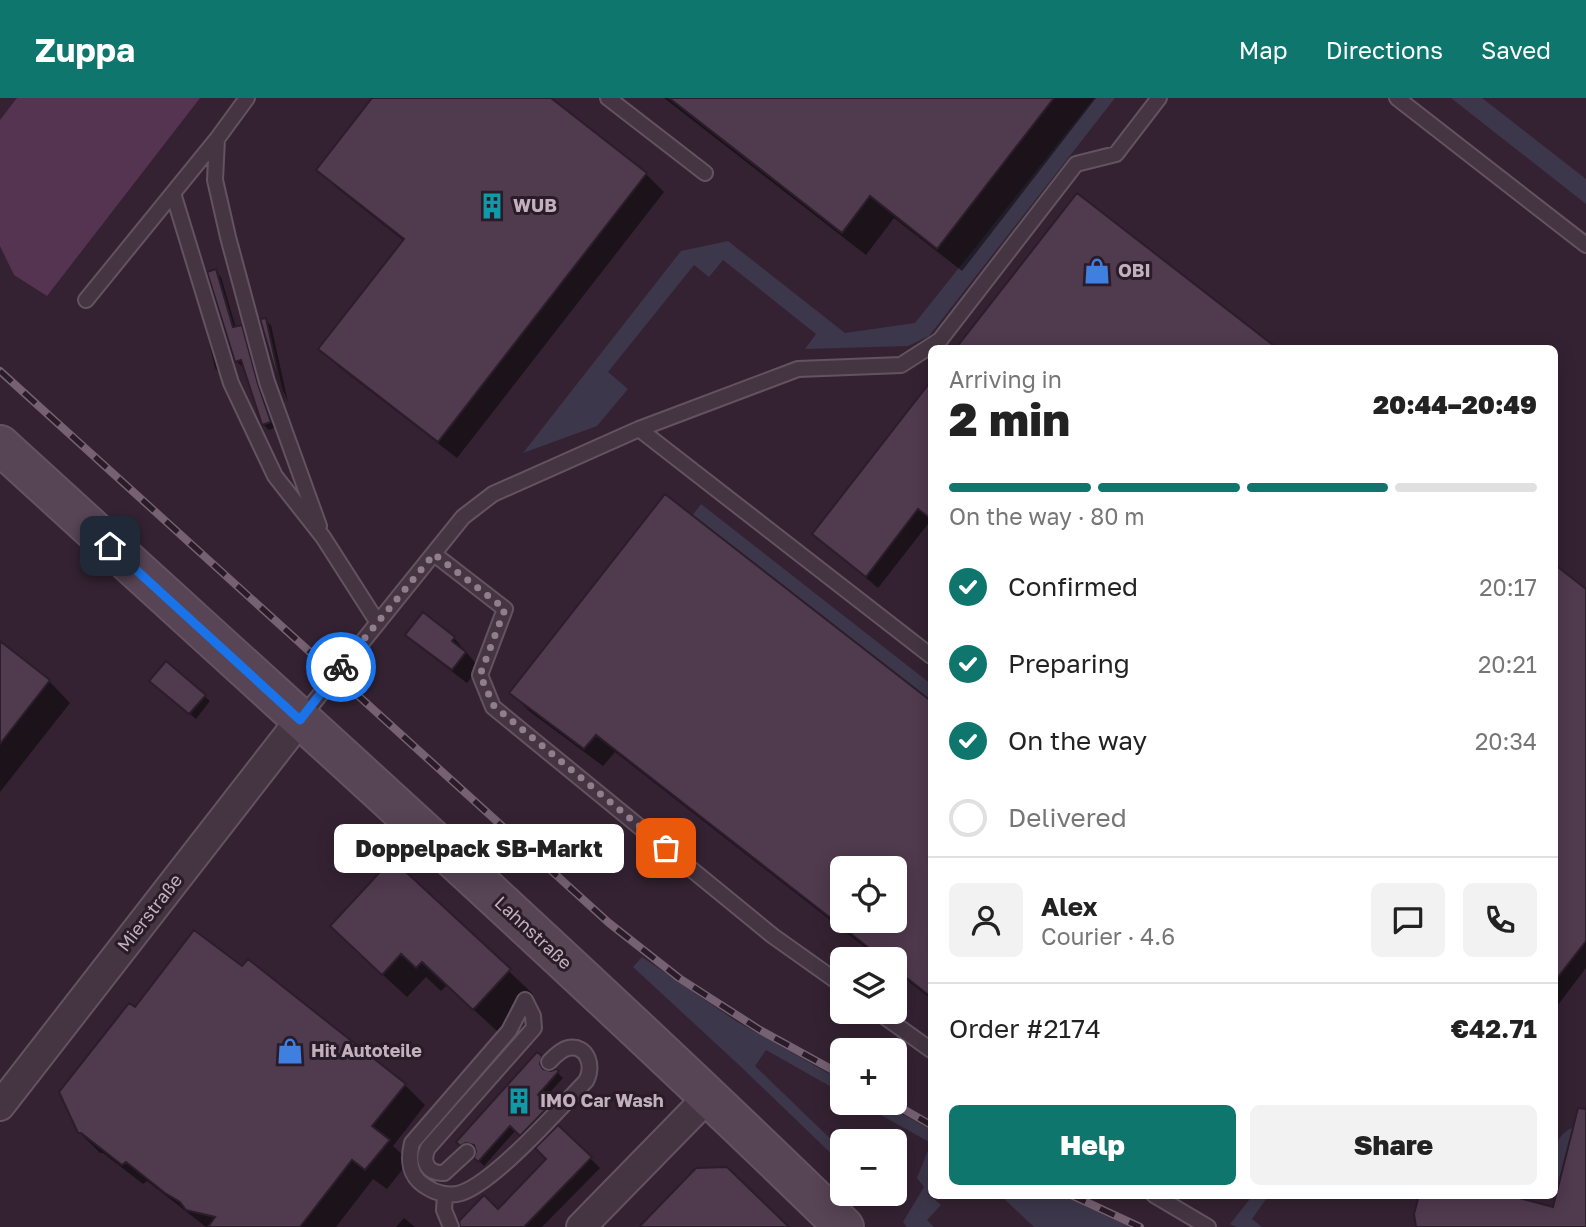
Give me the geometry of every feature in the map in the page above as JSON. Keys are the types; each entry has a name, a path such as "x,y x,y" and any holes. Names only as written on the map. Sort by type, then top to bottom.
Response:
{"street":[{"name":"Lahnstraße","path":"0,445 709,1096 844,1227"},
{"name":"Mierstraße","path":"0,1106 300,720"},
{"path":"581,1227 709,1096"}],"lane":[{"path":"86,300 247,98"},
{"path":"608,98 705,173"},
{"path":"932,345 940,340 1076,163 1116,154 1159,98"},
{"path":"1397,98 1586,245"},
{"path":"217,139 215,180 228,237 267,382 323,537"},
{"path":"173,193 231,383 275,477 323,537 377,623"},
{"path":"300,720 463,517 493,494 639,429 798,369 901,365 928,348"},
{"path":"639,429 928,654"},
{"path":"434,554 505,609 480,675 494,706 774,936 830,976"},
{"path":"467,1152 444,1173 436,1174 429,1170 425,1163 428,1148 534,1028 533,1016 525,1000 509,1031 412,1143 409,1154 414,1175 421,1184 445,1195 460,1194 485,1180 586,1081 590,1073 588,1056 582,1050 565,1049 549,1062"},
{"path":"895,1024 928,1048"},
{"path":"445,1195 444,1210 452,1227"},
{"path":"1161,1199 1208,1227"}],"shaded area":[{"path":"17,98 200,98 47,296 14,275 0,246 0,120"},
{"path":"1094,98 1115,98 929,336 908,346 805,349 816,334 723,260 709,277 694,265 608,372 628,389 597,426 523,453 681,251 728,241 845,333 915,323"},
{"path":"1451,98 1482,98 1586,179 1586,204"},
{"path":"701,504 928,682 928,699 692,516"},
{"path":"642,957 736,1021 830,1074 830,1086 766,1050 755,1066 830,1138 830,1152 739,1065 633,967"},
{"path":"881,1115 904,1115 928,1128 928,1141"},
{"path":"1586,1123 1586,1133 1571,1135 1558,1186 1558,1142 1565,1132"},
{"path":"928,1150 928,1199 934,1199 941,1205 927,1220 934,1227 907,1227 903,1222 924,1187 917,1178"},
{"path":"1004,1199 1070,1199 1130,1227 1034,1227"},
{"path":"1250,1199 1266,1199 1252,1219 1262,1227 1236,1227 1230,1224"}],"building":[{"name":"WUB","path":"372,98 551,98 647,173 438,442 318,349 404,239 316,170"},
{"path":"669,98 1054,98 937,249 870,196 842,233"},
{"name":"OBI","path":"1077,193 1273,345 958,345"},
{"path":"216,269 233,327 242,325 271,422 262,425 241,360 235,362 207,272"},
{"path":"266,318 284,401 260,319"},
{"path":"928,385 928,517 918,509 866,577 812,534"},
{"path":"665,494 928,699 928,995 907,978 907,947 868,947 850,933 907,933 907,856 830,856 830,918 596,735 584,749 509,693"},
{"path":"1558,567 1586,589 1586,941 1558,977"},
{"path":"423,612 455,637 452,641 466,652 452,670 405,635"},
{"path":"0,641 50,680 0,744"},
{"path":"166,661 206,695 189,714 149,681"},
{"path":"392,859 511,969 473,1010 422,962 416,968 401,954 382,975 330,926"},
{"path":"194,930 242,966 248,959 406,1084 372,1126 390,1140 365,1170 352,1160 300,1227 208,1227 215,1217 186,1210 180,1202 126,1162 122,1165 78,1133 59,1092 129,1003 135,1007"},
{"name":"IMO Car Wash","path":"537,1052 542,1056 540,1064 543,1069 559,1071 538,1095 550,1105 520,1136 510,1126 478,1162 474,1158 474,1145 466,1143 460,1146 456,1142"},
{"path":"1578,1108 1586,1109 1586,1227 1416,1227 1414,1214 1418,1199 1523,1199 1553,1207 1555,1199 1558,1199 1558,1187"},
{"path":"558,1125 592,1157 524,1227 460,1227 459,1221 484,1195 498,1209 546,1159 535,1148"},
{"path":"727,1167 789,1227 639,1227 696,1168"}],"railway":[{"path":"0,371 609,923 679,978 760,1030 830,1068"},
{"path":"907,1111 928,1123"},
{"path":"1080,1199 1140,1227"}],"way so far":[{"path":"341,667 434,554 505,609 480,675 494,706 666,848"}],"place":[{"name":"WUB","path":"492,206"},
{"name":"OBI","path":"1097,271"},
{"name":"Doppelpack SB-Markt","path":"666,848"},
{"name":"Hit Autoteile","path":"290,1051"},
{"name":"IMO Car Wash","path":"519,1101"}],"route":[{"path":"110,546 300,720 341,667"}]}
